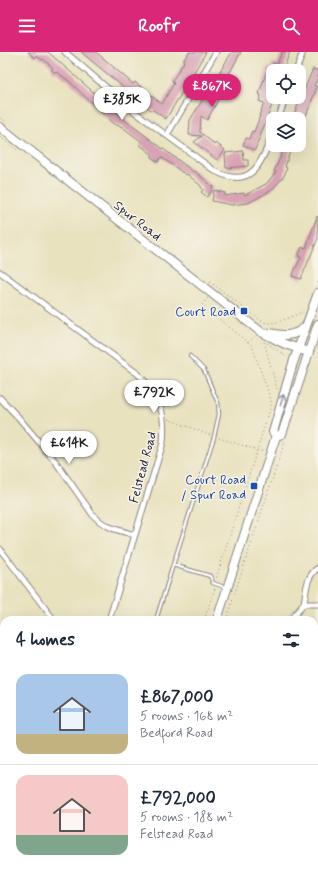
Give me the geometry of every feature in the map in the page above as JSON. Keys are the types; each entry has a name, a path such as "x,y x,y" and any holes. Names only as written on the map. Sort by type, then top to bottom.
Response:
{"main road":[{"name":"Spur Road","path":"0,127 201,285 259,335 273,338 308,352"},
{"path":"218,616 276,436 273,432 281,401 316,292"},
{"path":"276,436 282,434 318,324"},
{"path":"259,335 288,336 301,331 306,327"}],"street":[{"path":"65,52 135,112 215,171 226,177 238,178 250,173 258,166 266,148"},
{"path":"167,135 216,52"},
{"path":"299,64 303,52"},
{"name":"Felstead Road","path":"0,272 138,374 151,387 159,402 164,418 163,443 110,616"},
{"path":"0,398 55,461 100,522 108,527 135,535"},
{"path":"0,549 51,616"},
{"path":"294,616 304,604 309,577 312,572 318,568"},
{"path":"304,604 318,604"}],"lane":[{"path":"157,616 220,414 218,403 204,370 190,356"},
{"path":"173,565 210,576 213,583 227,588"}],"path":[{"path":"0,137 19,152"},
{"path":"316,292 318,280"},
{"path":"201,285 210,282 268,325"},
{"path":"208,298 202,305 252,346 271,400 271,406 216,579 218,585"},
{"path":"263,322 274,323 307,310"},
{"path":"248,343 259,335 264,342 278,391"},
{"path":"264,342 285,355"},
{"path":"227,616 285,440"},
{"path":"258,450 264,452"},
{"path":"205,616 215,588"}],"building":[{"path":"28,52 48,52 126,121 194,172 195,171 213,187 207,197 201,192 203,190 200,185 187,174 186,175 161,157 158,162 151,157 153,155 140,145 142,142 121,126 117,126 112,123 69,81 57,72 56,73 51,70 53,68 43,59 42,60 37,56 35,58"},
{"path":"81,52 96,52 133,84 135,82 162,104 174,83 172,81 189,52 206,52 166,119 153,110 152,111"},
{"path":"232,52 241,52 224,83 227,84 207,120 201,116 200,132 215,145 216,143 225,150 217,160 194,142 202,136 189,135 190,120"},
{"path":"282,52 290,52 285,64 277,64"},
{"path":"313,69 318,71 318,77 314,86 317,87 306,116 306,112 295,112 298,104 306,104 306,86"},
{"path":"266,73 266,104 272,104 269,112 266,112 266,121 255,150 243,145 246,138 249,139 252,131 254,132 260,116 264,103 259,101 261,95 259,94"},
{"path":"243,151 244,160 248,160 248,166 226,168 225,153"},
{"path":"281,152 290,152 284,176 272,190 248,203 232,205 212,201 214,190 225,193 225,196 244,193 245,195 266,184 276,172 274,171"},
{"path":"317,216 318,238 301,279 292,276 301,257 298,256 302,247 306,248"}],"place":[{"name":"Court Road","path":"244,311"},
{"name":"Court Road / Spur Road","path":"254,486"}]}
